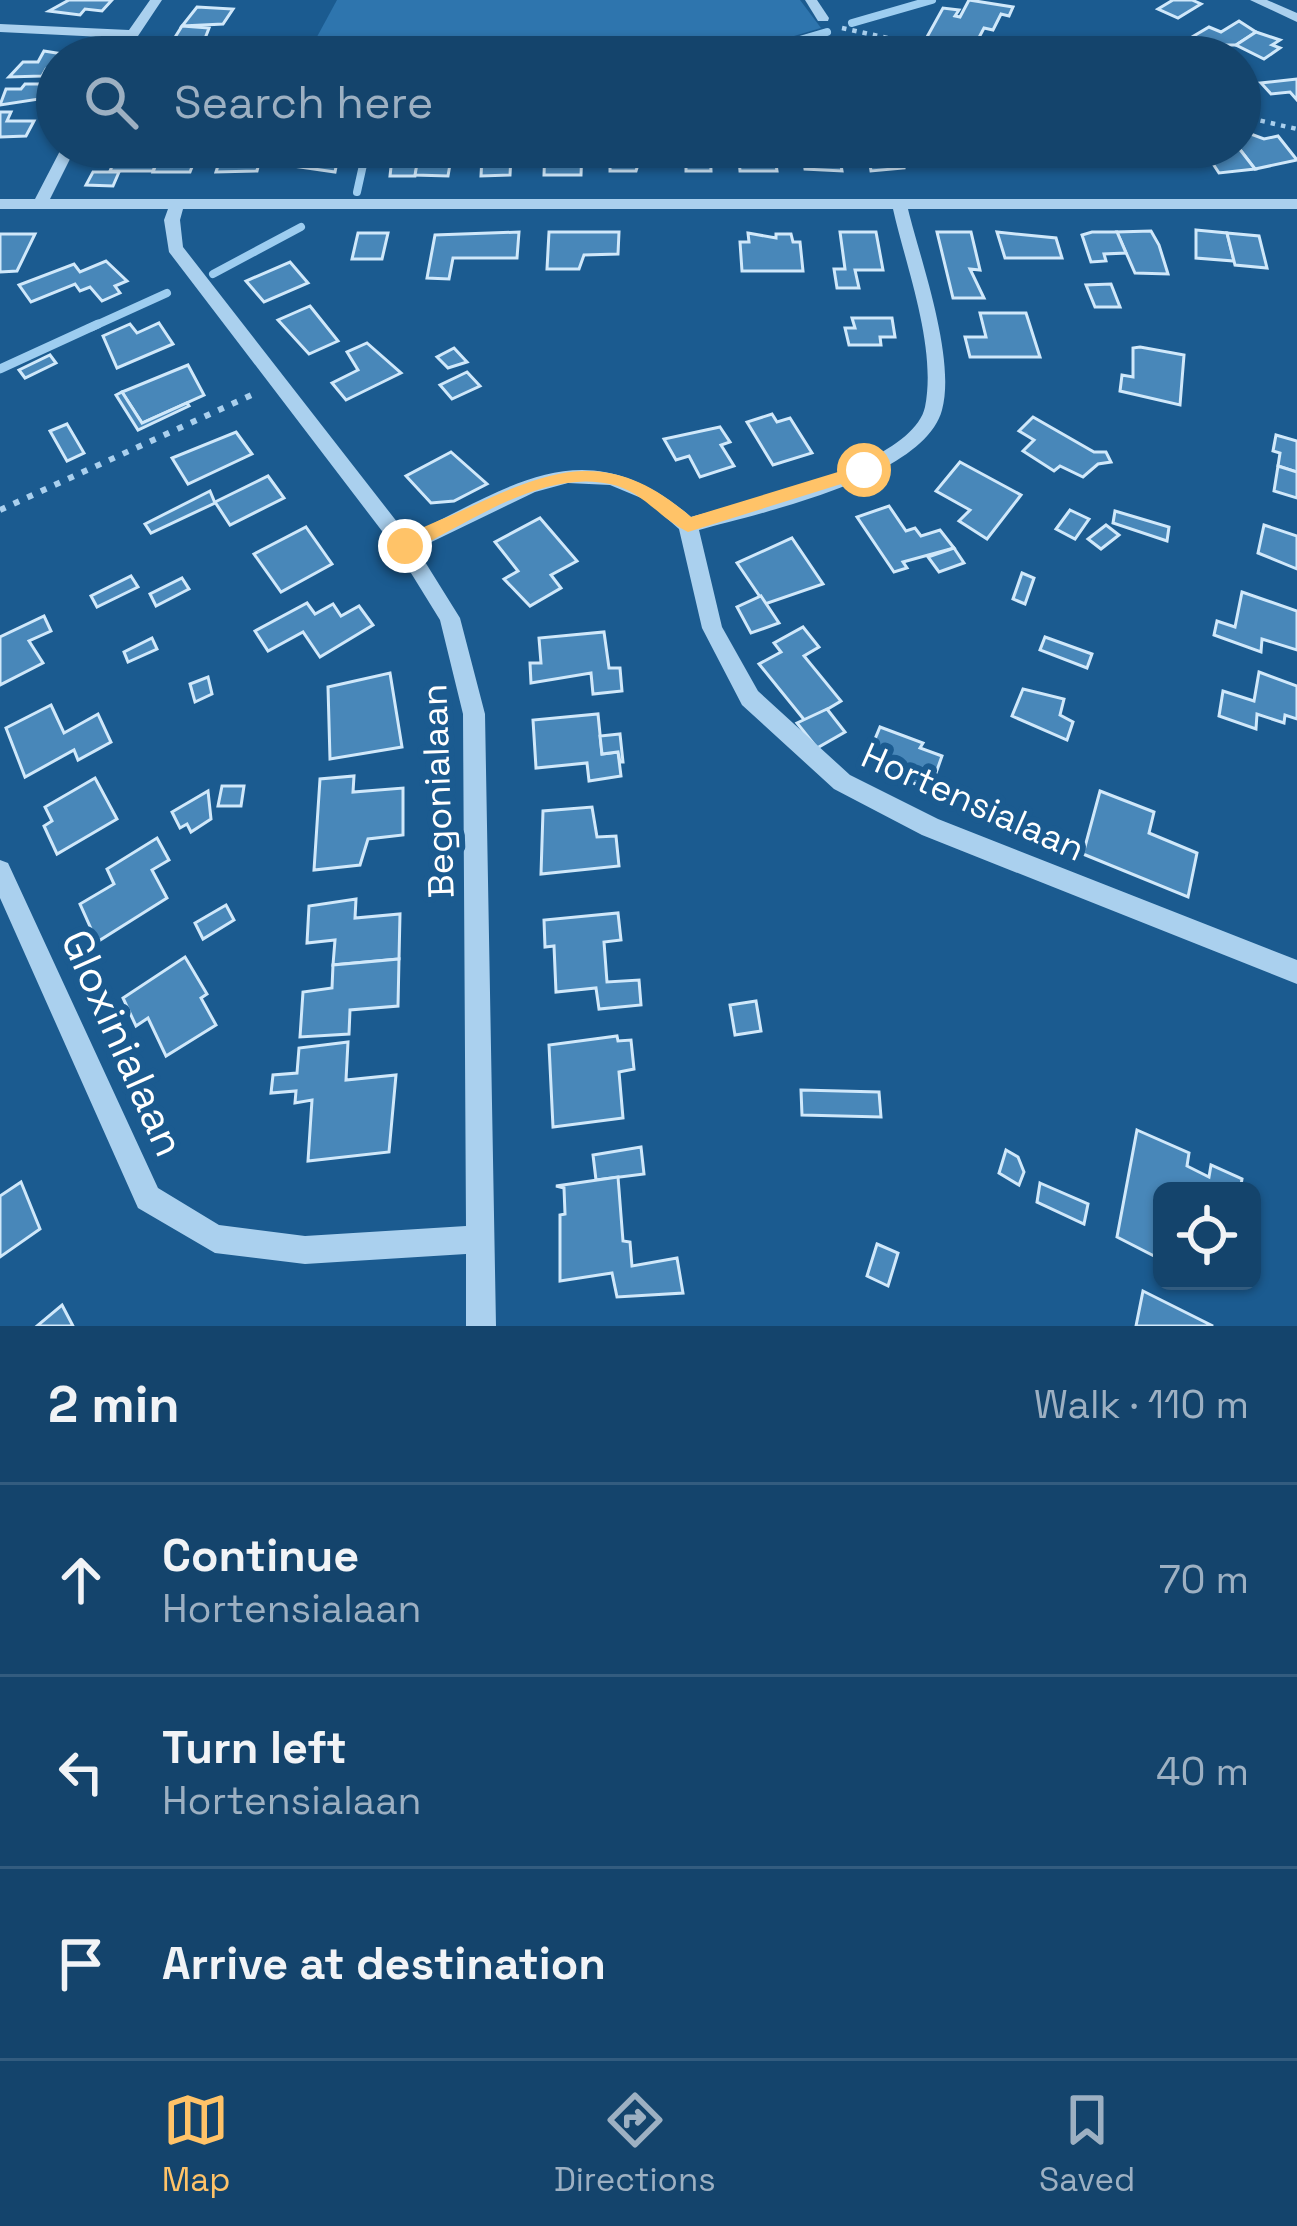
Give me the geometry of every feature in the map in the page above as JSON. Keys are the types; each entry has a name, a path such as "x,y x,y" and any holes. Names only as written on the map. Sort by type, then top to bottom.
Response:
{"street":[{"path":"0,28 130,34 156,0"},
{"path":"811,0 823,18"},
{"path":"1256,0 1297,18"},
{"path":"40,204 58,168"},
{"path":"405,546 530,486 568,476 612,478 653,495 688,525 864,470 913,446 933,417 936,378 899,202"},
{"path":"0,204 1297,204"},
{"name":"Begonialaan","path":"177,205 172,220 175,248 405,546 450,618 474,714 481,1326"},
{"name":"Hortensialaan","path":"688,525 712,628 750,698 842,782 930,827 1297,972"},
{"name":"Gloxinialaan","path":"0,871 148,1198 215,1239 305,1250 480,1239"}],"path":[{"path":"823,18 836,26 881,36"},
{"path":"1261,120 1297,128"},
{"path":"0,510 276,384"}],"shaded area":[{"path":"337,0 800,0 821,28 794,36 317,36"}],"building":[{"path":"69,0 112,0 102,11 85,9 80,15 49,11"},
{"path":"969,0 1013,7 1009,16 1001,14 993,30 984,28 980,36 928,36 943,8 959,10 955,16 960,17"},
{"path":"1173,0 1201,4 1178,18 1158,9"},
{"path":"197,7 233,9 223,24 182,26"},
{"path":"1239,21 1256,32 1194,36 1209,27 1221,32"},
{"path":"182,26 209,28 206,36 176,36"},
{"path":"1256,32 1280,40 1272,45 1280,48 1264,59 1261,36 1250,36"},
{"path":"23,62 36,62 36,76 9,77"},
{"path":"1297,79 1297,100 1290,92 1271,94 1261,83"},
{"path":"36,84 36,100 0,105 6,89"},
{"path":"0,112 11,112 7,121 34,121 26,136 0,137"},
{"path":"1278,136 1297,160 1261,168 1261,138"},
{"path":"111,168 154,168 153,171"},
{"path":"155,168 192,168 190,172 153,172"},
{"path":"217,168 258,168 257,171 216,172"},
{"path":"391,168 417,168 415,176 390,176"},
{"path":"416,168 449,168 448,176 415,175"},
{"path":"481,168 510,168 510,175 481,176"},
{"path":"544,168 581,168 581,175 544,175"},
{"path":"740,168 777,171 740,171"},
{"path":"1216,168 1255,169 1219,173"},
{"path":"93,172 119,172 113,186 86,185"},
{"path":"1196,230 1227,233 1234,261 1196,258"},
{"path":"1151,231 1168,274 1135,273 1117,232"},
{"path":"519,232 517,258 453,258 449,279 427,278 435,235"},
{"path":"549,232 619,232 618,254 584,255 579,269 547,269"},
{"path":"840,232 876,232 883,270 855,270 859,288 837,288 834,269 845,269"},
{"path":"937,232 971,232 980,270 970,269 984,298 953,298"},
{"path":"997,232 1056,238 1062,258 1005,258"},
{"path":"1117,232 1126,253 1104,254 1106,261 1091,262 1082,235"},
{"path":"358,233 388,233 382,259 352,259"},
{"path":"748,233 776,238 776,234 791,234 793,242 800,242 803,271 742,271 740,242 749,242"},
{"path":"1227,233 1259,236 1267,268 1235,265"},
{"path":"0,234 35,234 17,271 0,272"},
{"path":"106,261 127,281 115,286 120,293 102,301 90,287 80,291 75,284 31,302 19,285 74,264 80,272"},
{"path":"290,262 308,283 264,302 246,281"},
{"path":"1111,284 1120,307 1095,307 1086,285"},
{"path":"310,306 338,341 309,354 278,320"},
{"path":"980,313 1026,313 1040,357 970,357 965,337 986,337"},
{"path":"852,318 892,318 895,337 880,337 881,345 849,345 845,328 855,328"},
{"path":"159,323 173,344 117,368 103,336 130,324 137,333"},
{"path":"367,343 401,373 346,400 332,383 358,370 347,352"},
{"path":"454,348 467,362 448,368 437,357"},
{"path":"1133,348 1184,355 1180,405 1120,391 1122,375 1133,377"},
{"path":"50,355 56,363 25,378 19,370"},
{"path":"188,365 204,395 142,423 122,392"},
{"path":"467,372 480,386 452,399 440,385"},
{"path":"122,392 142,423 189,406 138,430 116,395"},
{"path":"772,414 777,422 790,418 812,453 773,465 747,422"},
{"path":"1033,417 1094,452 1106,452 1111,462 1098,464 1083,477 1060,466 1054,471 1023,451 1034,440 1019,431"},
{"path":"67,424 84,453 67,461 50,431"},
{"path":"720,427 730,442 721,445 734,466 700,477 689,456 676,460 664,439"},
{"path":"236,432 252,454 188,484 172,458"},
{"path":"1276,435 1297,441 1297,472 1278,466 1280,453 1273,451"},
{"path":"451,452 487,484 454,501 431,503 406,476"},
{"path":"960,462 1021,495 987,539 959,521 970,510 936,491"},
{"path":"1278,466 1297,472 1297,498 1274,491"},
{"path":"268,476 284,498 230,525 215,502"},
{"path":"210,491 215,503 151,533 145,524"},
{"path":"889,506 906,531 915,528 921,536 940,530 954,548 903,562 907,568 894,572 857,517"},
{"path":"1070,510 1089,519 1075,539 1056,529"},
{"path":"1115,511 1169,527 1167,541 1113,523"},
{"path":"540,518 577,561 551,575 561,588 530,606 504,579 518,571 495,542"},
{"path":"1106,525 1119,535 1101,549 1088,539"},
{"path":"1264,525 1297,536 1297,569 1258,553"},
{"path":"306,527 332,564 281,592 254,554"},
{"path":"792,538 823,584 765,604 737,563"},
{"path":"954,548 964,563 939,572 928,557"},
{"path":"1022,573 1034,578 1025,604 1013,599"},
{"path":"131,576 138,587 97,607 91,596"},
{"path":"182,578 189,589 156,606 150,594"},
{"path":"1242,592 1297,611 1297,650 1262,639 1261,652 1214,635 1217,621 1235,627"},
{"path":"761,596 779,623 751,633 737,607"},
{"path":"307,603 315,614 333,604 341,616 359,606 373,625 320,657 303,632 268,651 255,631"},
{"path":"44,616 51,631 29,641 43,663 0,685 0,637"},
{"path":"803,627 819,647 804,656 841,701 806,722 759,664 781,652 774,643"},
{"path":"604,632 609,668 620,668 622,691 593,694 591,673 531,683 530,663 541,663 539,638"},
{"path":"1045,637 1092,654 1087,668 1040,650"},
{"path":"152,638 157,649 128,662 124,652"},
{"path":"1259,672 1297,686 1297,719 1285,715 1284,723 1257,714 1256,729 1219,716 1223,691 1254,701"},
{"path":"390,673 402,747 330,759 328,687"},
{"path":"208,677 212,694 195,702 190,684"},
{"path":"1023,689 1064,699 1060,715 1073,722 1067,740 1012,716"},
{"path":"51,705 64,733 98,714 111,742 78,760 74,750 25,777 6,728"},
{"path":"827,709 845,732 817,748 797,723"},
{"path":"598,714 602,754 618,752 621,776 589,781 587,763 536,768 533,720"},
{"path":"880,727 923,743 920,748 942,756 930,790 865,763"},
{"path":"620,734 623,762 618,752 602,754 600,736"},
{"path":"354,776 353,792 403,788 403,835 368,839 360,865 314,870 320,779"},
{"path":"95,778 117,819 57,854 44,826 52,821 45,807"},
{"path":"222,786 244,786 241,806 218,806"},
{"path":"208,791 211,819 191,832 187,824 180,828 172,812"},
{"path":"1100,791 1154,812 1149,833 1197,853 1188,897 1083,854"},
{"path":"592,807 597,837 616,836 619,866 541,874 543,811"},
{"path":"157,838 169,860 152,870 167,898 97,942 80,904 114,884 107,869"},
{"path":"356,899 355,918 400,914 399,959 333,965 335,940 307,943 309,906"},
{"path":"226,905 234,920 203,939 195,923"},
{"path":"618,913 621,940 604,942 607,982 639,980 641,1005 599,1009 596,988 556,992 554,946 545,947 544,920"},
{"path":"185,957 207,994 201,998 216,1025 166,1056 148,1018 136,1026 123,998"},
{"path":"399,959 398,1006 350,1010 349,1034 300,1037 303,992 332,988 333,965"},
{"path":"756,1001 761,1031 735,1035 730,1005"},
{"path":"617,1036 618,1041 631,1040 634,1069 619,1072 623,1118 553,1127 549,1045"},
{"path":"348,1042 346,1080 396,1075 389,1152 308,1161 312,1100 295,1103 296,1091 271,1093 273,1075 297,1073 299,1048"},
{"path":"801,1090 879,1092 881,1117 802,1115"},
{"path":"1137,1130 1189,1153 1187,1166 1209,1177 1211,1165 1242,1179 1153,1182 1153,1255 1117,1237"},
{"path":"641,1147 644,1174 596,1180 593,1155"},
{"path":"1006,1150 1018,1157 1024,1172 1019,1185 999,1173"},
{"path":"618,1177 623,1241 630,1242 632,1266 677,1258 683,1293 617,1297 612,1273 560,1281 564,1188 556,1186"},
{"path":"21,1182 40,1229 0,1257 0,1196"},
{"path":"1040,1183 1088,1204 1084,1224 1037,1202"},
{"path":"877,1244 898,1253 888,1286 867,1276"},
{"path":"1143,1291 1213,1326 1136,1326"},
{"path":"62,1305 73,1326 37,1326"}],"waterway":[{"path":"852,23 932,0"},
{"path":"813,36 827,32"},
{"path":"357,192 362,168"},
{"path":"213,274 301,227"},
{"path":"92,327 167,293"},
{"path":"0,369 98,324"}],"route":[{"path":"405,546 530,486 568,476 612,478 653,495 688,525 864,470"}]}
